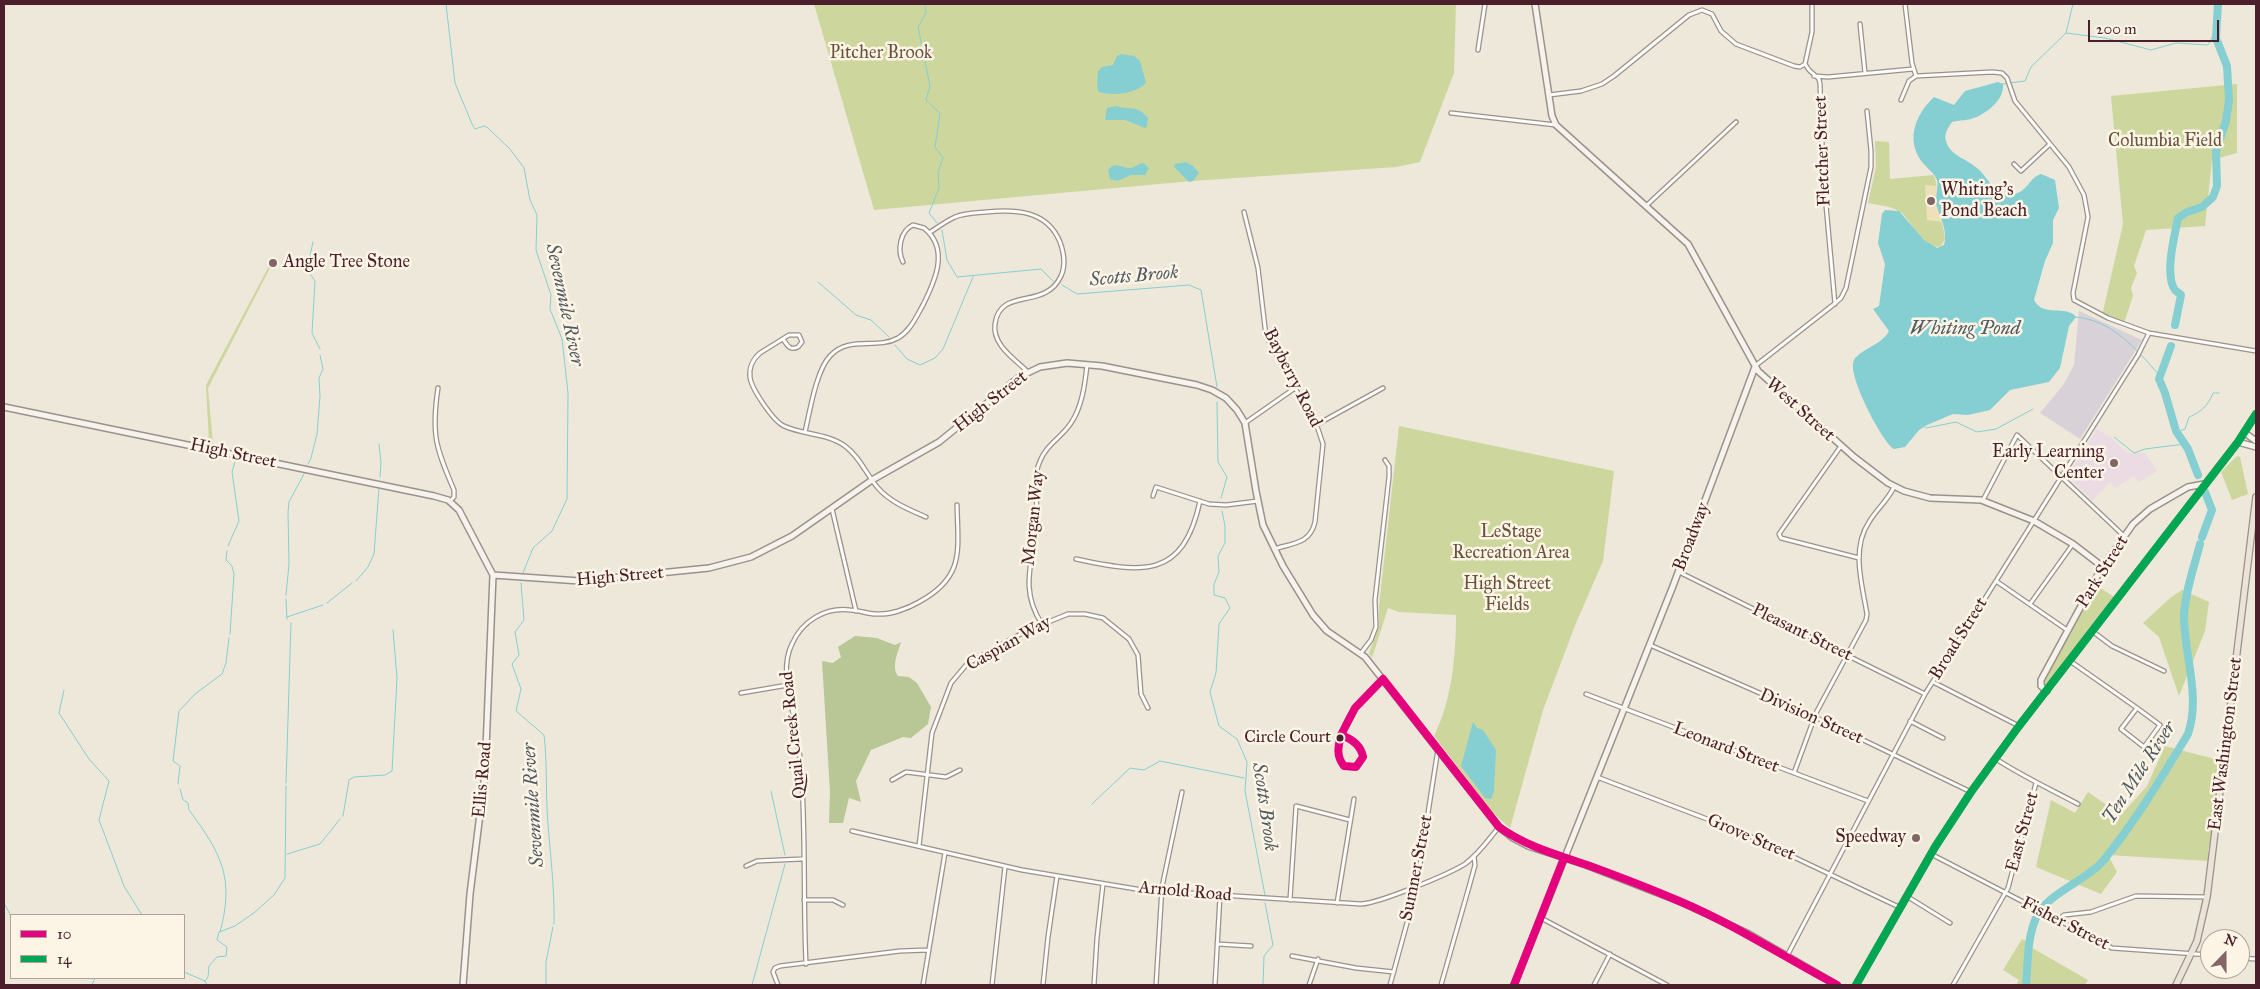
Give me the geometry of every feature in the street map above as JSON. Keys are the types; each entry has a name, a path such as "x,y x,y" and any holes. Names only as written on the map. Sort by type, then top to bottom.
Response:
{"main road":[{"name":"East Washington Street","path":"2176,985 2192,954 2200,930 2207,897 2254,526 2256,497"}],"street":[{"path":"1478,50 1485,4"},
{"path":"1451,114 1556,125 1552,116 1548,95 1536,4"},
{"path":"1548,95 1581,91 1602,84 1689,15 1702,10 1709,11 1721,31 1736,44 1800,67 1805,64 1812,32 1812,4"},
{"path":"1905,4 1913,69 1916,76"},
{"path":"1860,24 1865,73"},
{"name":"Fletcher Street","path":"1805,64 1820,84 1823,172 1835,304"},
{"path":"1814,76 1828,77 1913,69"},
{"path":"1901,100 1909,81 1916,76 1996,72 2005,76 2018,105 2076,177 2088,209 2073,293 2074,300 2108,318 2149,332 2256,351"},
{"path":"1755,367 1835,304 1841,298 1846,288 1870,175 1872,151 1867,111"},
{"path":"1647,205 1736,122"},
{"name":"West Street","path":"1556,125 1647,205 1693,250 1755,367 1841,446 1894,487 1930,498 1982,501 2034,521 2073,544 2103,567"},
{"path":"2014,164 2021,171 2050,144"},
{"path":"930,233 956,217 1010,210 1035,215 1054,231 1062,248 1064,259 1062,271 1057,282 1049,291 1038,297 1009,302 999,312 995,323 998,341 1028,372"},
{"name":"Bayberry Road","path":"1244,212 1258,268 1264,331 1316,425 1323,444 1314,527 1309,537 1304,540 1274,549"},
{"path":"805,432 821,373 831,355 840,348 851,344 890,342 901,336 913,324 938,272 938,254 930,233 924,228 917,225 907,229 899,248 903,262"},
{"name":"Broad Street","path":"1787,956 1925,694 2138,355 2149,332"},
{"path":"782,339 792,348 797,348 801,344 801,337 796,333 782,339 755,359 750,370 750,379 778,423 786,427 828,438 843,445 855,455 878,488 893,501 926,517"},
{"name":"High Street","path":"494,575 580,581 723,565 751,557 772,548 872,480 939,442 1028,372 1054,364 1087,364 1205,387 1226,398 1246,423 1261,519 1274,549 1317,621 1327,632 1361,653 1499,827 1513,838 1528,846 1681,902 1747,933 1836,985"},
{"name":"Morgan Way","path":"1042,624 1032,603 1028,575 1037,513 1035,481 1037,470 1045,451 1071,424 1078,411 1087,364"},
{"name":"Broadway","path":"1514,985 1679,572 1755,367"},
{"path":"438,388 434,418 435,440 454,490 454,497 450,502 459,510 494,575"},
{"path":"1246,423 1295,388"},
{"path":"1316,425 1383,388"},
{"name":"High Street","path":"4,407 426,494 450,502"},
{"path":"1856,985 1931,854 1971,792 2019,726 2245,433 2256,414"},
{"path":"2245,433 2256,441"},
{"path":"1982,501 2017,435 2124,536"},
{"path":"2238,442 2256,447"},
{"path":"1841,446 1780,535 1781,538 1859,558"},
{"path":"1361,653 1371,640 1376,627 1375,602 1390,472 1385,460"},
{"name":"Park Street","path":"2047,691 2041,686 2041,680 2103,567 2124,536 2139,518 2152,508 2188,487 2204,484"},
{"path":"1153,496 1156,487 1200,501 1221,505 1258,501"},
{"path":"1794,773 1814,718 1867,617 1859,558 1860,546 1866,528 1894,487"},
{"path":"1076,559 1131,568 1147,568 1161,563 1174,555 1188,540 1200,501"},
{"name":"Quail Creek Road","path":"806,964 801,765 788,685 787,658 789,650 796,636 807,623 820,614 843,609 882,614 909,607 933,594 948,580 955,566 958,550 956,505"},
{"path":"832,509 856,610"},
{"path":"2030,604 2073,544"},
{"name":"Pleasant Street","path":"1679,572 1925,694"},
{"name":"Ellis Road","path":"463,985 470,894 485,774 494,575"},
{"path":"1996,581 2067,630"},
{"name":"Caspian Way","path":"919,846 932,733 947,692 957,675 968,664 1042,624 1068,614 1085,614 1103,618 1116,626 1129,639 1138,655 1141,694 1148,708"},
{"path":"2092,631 2112,646 2164,671"},
{"name":"Division Street","path":"1650,645 1814,718 1971,792"},
{"path":"2070,661 2138,708 2160,725 2144,746 2121,729 2138,708"},
{"path":"1341,735 1356,742 1362,749 1363,757 1356,767 1344,766 1340,762 1338,754 1341,735 1350,712 1383,679"},
{"path":"1933,682 2019,726"},
{"path":"741,692 788,685"},
{"name":"Leonard Street","path":"1586,694 1868,801"},
{"path":"1910,721 1943,738"},
{"name":"Sumner Street","path":"1390,985 1416,885 1438,749"},
{"path":"1995,758 2036,783 2049,787 2078,804"},
{"path":"892,780 906,772 946,777 960,770"},
{"name":"Grove Street","path":"1597,777 1741,832 1901,908"},
{"name":"East Street","path":"1953,985 2006,894 2036,783"},
{"path":"1156,985 1162,893 1182,792"},
{"path":"1337,903 1354,799"},
{"path":"1290,900 1296,806 1350,820"},
{"name":"Arnold Road","path":"852,831 1005,866 1162,893 1337,903 1370,903 1465,864 1499,827"},
{"path":"923,985 945,853"},
{"name":"Fisher Street","path":"1931,854 2044,914 2116,949 2200,954"},
{"path":"1441,985 1475,865 1474,856"},
{"path":"746,866 757,861 802,859"},
{"path":"992,985 1005,866"},
{"path":"1043,985 1048,937 1058,876"},
{"path":"1094,985 1103,884"},
{"path":"1215,985 1220,896"},
{"path":"2058,920 2064,916 2091,912 2136,896 2207,897"},
{"path":"1908,897 1950,923"},
{"path":"804,900 833,900 843,905"},
{"path":"1541,918 1667,985"},
{"path":"1217,944 1251,946"},
{"path":"778,985 773,972 775,968 780,966 900,951 928,950"},
{"path":"1594,985 1610,954"},
{"path":"1292,956 1318,959 1356,968 1394,972"},
{"path":"1309,985 1318,959"}],"shaded area":[{"path":"2079,311 2142,340 2080,439 2040,413 2064,384 2074,365"},
{"name":"Early Learning Center","path":"2097,429 2112,438 2127,453 2145,453 2157,471 2138,483 2134,476 2115,488 2110,482 2092,501 2068,476"}],"green space":[{"name":"Pitcher Brook","path":"814,4 1456,4 1454,73 1420,162 1396,167 1192,181 874,210"},
{"name":"Columbia Field","path":"2237,84 2237,153 2212,160 2205,226 2146,230 2134,266 2137,273 2131,288 2133,296 2124,323 2106,320 2102,316 2123,224 2111,96"},
{"path":"1875,141 1889,142 1890,179 1933,175 1936,183 1936,203 1945,239 1941,246 1935,247 1923,240 1897,210 1868,203 1876,167"},
{"name":"Angle Tree Stone","path":"269,262 277,263 276,267 271,266 208,388 213,444 209,443 206,385 269,266"},
{"name":"LeStage Recreation Area","path":"1399,426 1614,471 1603,561 1576,623 1543,710 1510,828 1491,811 1434,736 1445,708 1452,677 1456,615 1399,612 1388,608 1372,658 1369,653 1379,628 1379,606"},
{"path":"2237,456 2240,457 2248,494 2232,500 2221,472"},
{"path":"2096,585 2114,597 2047,685 2045,685 2045,677"},
{"path":"2182,590 2209,602 2205,631 2179,696 2159,637 2143,623 2170,598"},
{"path":"855,636 877,638 895,645 901,642 896,659 896,672 898,676 909,677 917,683 931,707 928,724 911,738 903,737 871,750 856,781 861,802 849,798 843,823 829,823 830,792 822,661 833,663 841,657 838,647"},
{"path":"2165,746 2222,761 2224,766 2215,801 2218,808 2213,820 2214,830 2208,850 2209,861 2108,855 2117,872 2101,894 2036,867 2051,800 2075,813 2088,792 2121,815 2147,786"},
{"path":"2022,939 2028,942 2027,945 2088,980 2085,985 2016,985 2019,980 2003,970"}],"sand":[{"name":"Whiting's Pond Beach","path":"1925,185 1938,186 1936,203 1943,222 1927,220"}],"water":[{"path":"1121,54 1134,56 1140,61 1146,83 1130,92 1111,94 1099,92 1097,87 1098,71 1102,67 1113,65 1117,56"},
{"name":"Whiting Pond","path":"1998,82 2003,84 2003,90 1993,106 1976,117 1952,122 1945,138 1952,152 1977,168 1993,187 2001,193 2018,193 2036,176 2041,174 2055,180 2059,208 2053,220 2053,243 2045,261 2034,300 2043,308 2066,311 2076,317 2069,326 2060,368 2049,382 2010,390 1990,410 1968,415 1953,414 1927,425 1919,430 1905,447 1894,449 1882,434 1866,407 1853,367 1854,360 1862,352 1882,340 1889,331 1873,309 1879,306 1885,264 1878,243 1882,214 1885,210 1899,211 1924,240 1937,248 1944,245 1945,230 1936,204 1937,180 1917,153 1914,145 1915,127 1922,111 1934,97 1954,105 1965,91"},
{"path":"1116,106 1141,111 1148,118 1147,126 1145,128 1125,120 1105,120 1107,108"},
{"path":"1186,162 1199,173 1193,181 1189,182 1174,167 1175,164"},
{"path":"1143,163 1149,168 1145,175 1131,175 1117,181 1110,179 1108,170 1113,166 1131,168"},
{"path":"1473,722 1477,728 1483,730 1496,750 1494,791 1491,799 1485,798 1461,766"}],"waterway":[{"name":"Sevenmile River","path":"446,4 455,83 472,124 475,129 484,126 488,128 510,149 524,168 530,200 537,215 536,250 551,295 550,309 562,339 568,393 567,499 552,531 533,548 523,573"},
{"name":"Scotts Brook","path":"925,4 926,13 918,27 930,86 926,100 940,113 935,147 943,158 938,172 939,188 929,213 937,223"},
{"name":"Ten Mile River","path":"2002,84 2025,81 2031,67 2066,33 2073,4"},
{"name":"Ten Mile River","path":"2175,325 2181,295 2175,290 2172,283 2170,265 2178,218 2187,212 2202,207 2213,197 2217,186 2216,151 2226,121 2229,100 2227,66 2216,38 2218,4"},
{"path":"2066,33 2105,38 2151,50 2176,43 2208,45 2216,30"},
{"name":"Scotts Brook","path":"942,230 947,260 957,277 1041,269 1053,281"},
{"path":"313,242 307,269 315,281 312,333 320,349"},
{"path":"895,345 907,359 920,365 935,358 943,349 973,277"},
{"path":"818,282 856,315 871,320 889,337"},
{"name":"Scotts Brook","path":"1062,285 1077,294 1189,285 1201,290 1217,387"},
{"name":"Ten Mile River","path":"2074,317 2088,319 2112,329 2132,346 2160,376"},
{"name":"Ten Mile River","path":"2171,346 2159,379 2176,431 2188,449 2198,475"},
{"path":"308,464 317,434 320,396 319,378 323,369 320,355"},
{"path":"2177,432 2185,429 2189,417 2204,408 2213,393 2219,393"},
{"name":"Scotts Brook","path":"1217,402 1218,462 1227,477 1221,498"},
{"path":"1924,426 1926,428 1956,422 1977,432 1996,429 2033,409"},
{"path":"2114,437 2134,453 2145,449 2185,444"},
{"path":"379,444 380,477"},
{"path":"228,546 239,521 232,472 236,458"},
{"path":"286,595 289,564 289,502 305,472"},
{"path":"356,581 368,567 374,554 379,488"},
{"name":"Ten Mile River","path":"2202,537 2212,510 2205,492"},
{"name":"Scotts Brook","path":"1222,511 1225,526 1225,543 1218,556 1219,572 1214,584 1214,595 1225,598 1230,608 1219,624 1216,673 1210,692 1219,726 1237,739 1247,762 1245,791 1265,895"},
{"name":"Ten Mile River","path":"2026,985 2031,934 2041,909 2103,861 2137,815 2188,734 2193,705 2184,616 2188,589 2200,544"},
{"path":"227,551 226,560 232,566 234,574 230,634"},
{"path":"327,603 352,583"},
{"name":"Sevenmile River","path":"521,583 524,620 515,632 519,655 512,664 521,689 516,711 544,735 547,808 554,895 554,924"},
{"path":"286,599 287,619"},
{"path":"287,617 323,605"},
{"path":"286,783 291,623"},
{"path":"343,816 349,780 354,777 385,775 392,771 397,678 393,630"},
{"path":"178,784 180,766 173,761 179,711 195,694 222,674 226,663 229,638"},
{"path":"64,690 59,713 89,759 109,781 99,820 124,886 141,914"},
{"path":"1092,804 1130,768 1144,770 1160,761 1244,778"},
{"path":"205,981 208,977 209,966 217,957 226,956 227,947 217,940 219,932 235,926 255,912 274,895 285,878 286,786"},
{"path":"180,789 183,800 188,803 189,810 217,853 222,867 226,896 220,932"},
{"path":"771,791 785,855"},
{"path":"287,854 320,844 340,819"},
{"path":"752,985 785,864"},
{"path":"4,903 10,914"},
{"name":"Scotts Brook","path":"1263,985 1264,956 1273,945 1265,903"},
{"name":"Sevenmile River","path":"546,985 546,962 553,927"},
{"path":"185,972 205,981 207,985"},
{"path":"92,985 95,979"}],"transit line":[{"name":"14","path":"1856,985 1935,847 1971,792 2019,726 2238,442 2256,414"},
{"name":"10","path":"1383,679 1499,827 1532,845 1635,883 1699,910 1739,930 1837,985"},
{"name":"10","path":"1341,735 1355,708 1383,679"},
{"name":"10","path":"1341,735 1352,741 1360,749 1363,757 1356,767 1344,766 1341,762 1338,751 1341,735"},
{"name":"10","path":"1514,985 1564,858"}],"place":[{"name":"Whiting's Pond Beach","path":"1931,201"},
{"name":"Angle Tree Stone","path":"273,263"},
{"name":"Early Learning Center","path":"2114,463"},
{"name":"Circle Court","path":"1340,738"},
{"name":"Speedway","path":"1916,838"}],"park label":[{"name":"High Street Fields","path":"1507,595"}]}
